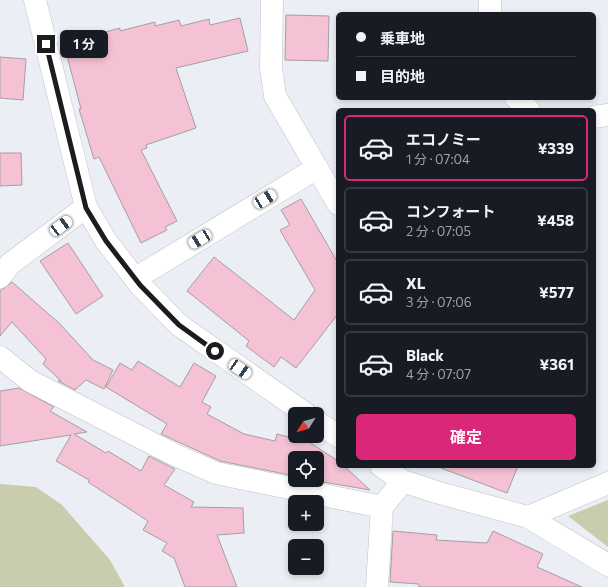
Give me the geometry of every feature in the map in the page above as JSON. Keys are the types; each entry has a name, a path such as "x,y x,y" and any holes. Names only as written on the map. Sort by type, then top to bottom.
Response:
{"street":[{"path":"35,0 86,208 106,241 140,285 179,325 296,407"},
{"path":"272,0 271,67 275,96 336,201"},
{"path":"490,0 490,12"},
{"path":"518,100 527,108"},
{"path":"596,117 608,116"},
{"path":"136,278 317,168"},
{"path":"0,276 10,264 86,208"},
{"path":"0,357 30,381 167,451 216,473 382,507"},
{"path":"324,427 336,435"},
{"path":"384,468 403,481 436,492 528,517 608,565"},
{"path":"377,587 382,507 403,481"},
{"path":"528,517 608,483"}],"green space":[{"path":"0,484 36,487 62,505 110,560 125,587 0,587"},
{"path":"608,500 608,547 568,516"}],"building":[{"path":"286,15 329,16 328,61 285,60"},
{"path":"240,18 248,51 176,68 196,128 146,145 147,148 141,150 177,221 165,227 167,230 141,243 99,157 94,159 79,109 81,109 65,48 92,41 91,36 120,28 120,31 155,22 155,26 179,20 181,26 209,19 210,25"},
{"path":"0,57 26,59 23,100 0,98"},
{"path":"0,153 21,153 22,185 0,186"},
{"path":"301,199 336,260 336,317 296,368 281,357 274,367 246,346 249,341 187,291 214,257 294,320 315,290 280,230 290,225 281,210"},
{"path":"68,243 103,296 76,314 40,261"},
{"path":"12,282 59,323 93,360 113,370 104,389 86,380 75,390 58,381 61,381 43,364 46,359 12,322 0,336 0,291"},
{"path":"138,361 180,387 194,363 216,376 202,402 211,407 207,414 244,434 275,441 277,434 288,437 288,443 311,443 323,451 288,451 288,475 220,461 161,434 167,424 106,387 120,363 132,370"},
{"path":"19,388 54,407 50,411 87,432 74,434 106,453 108,451 141,471 149,456 175,469 164,485 194,502 191,507 243,508 244,533 217,535 237,587 185,587 174,558 162,551 167,543 143,530 148,521 88,482 89,480 56,461 71,435 0,446 0,391"},
{"path":"324,452 336,460 336,468 346,468 370,490 324,482"},
{"path":"441,468 517,468 507,493"},
{"path":"393,531 437,535 436,540 487,543 493,531 543,554 537,567 582,587 419,587 419,584 390,582"}],"route":[{"path":"46,44 86,208 106,241 140,285 179,325 215,351"}]}
